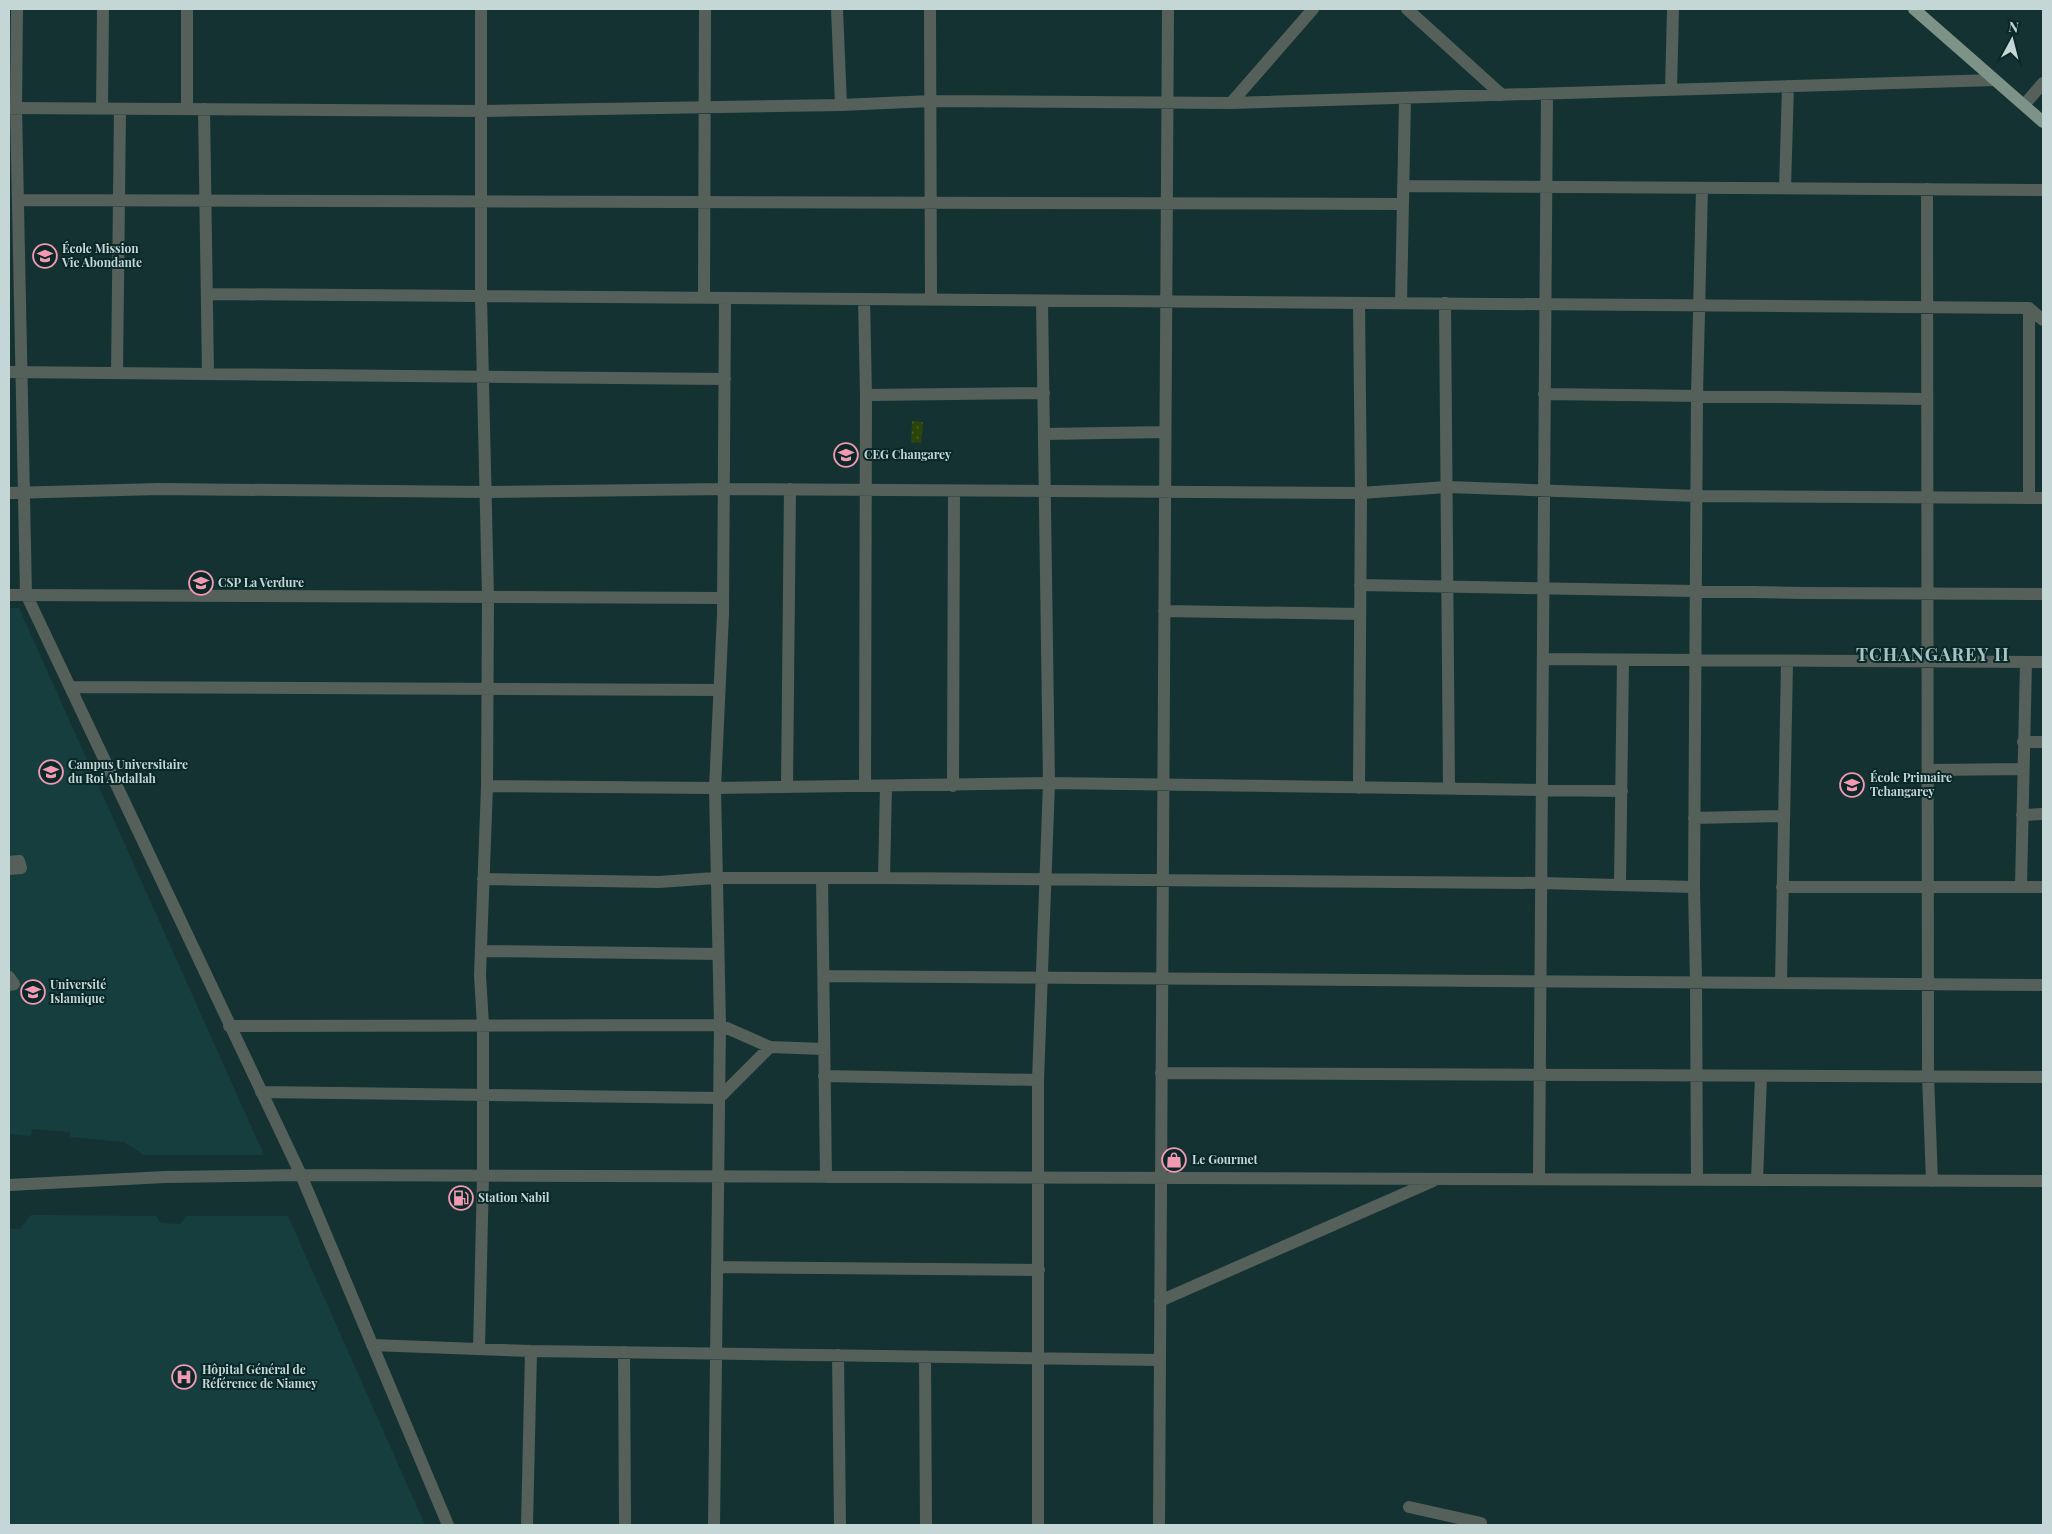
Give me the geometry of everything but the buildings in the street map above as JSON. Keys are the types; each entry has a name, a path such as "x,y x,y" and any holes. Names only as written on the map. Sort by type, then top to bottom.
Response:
{"main road":[{"path":"1914,9 2043,122"}],"street":[{"path":"17,9 12,108 20,200 14,288 15,372 24,494 26,594 72,687 229,1026 301,1175 448,1525"},
{"path":"102,109 103,9"},
{"path":"187,9 187,109"},
{"path":"479,1349 483,1176 481,951 487,786 488,597 481,296 481,9"},
{"path":"704,298 705,9"},
{"path":"837,9 840,105"},
{"path":"930,9 931,300"},
{"path":"1159,1525 1168,9"},
{"path":"1231,103 1313,9"},
{"path":"1407,9 1502,95"},
{"path":"1671,90 1673,9"},
{"path":"12,108 482,111 931,102 1231,103 1995,80"},
{"path":"2024,106 2043,83"},
{"path":"1785,188 1788,86"},
{"path":"1539,1179 1546,94"},
{"path":"1402,304 1405,98"},
{"path":"116,373 120,109"},
{"path":"204,109 208,374"},
{"path":"1404,186 2043,190"},
{"path":"1696,1180 1694,818 1702,188"},
{"path":"1927,189 1928,1076 1932,1181"},
{"path":"20,200 1403,204"},
{"path":"207,294 2029,308 2043,320"},
{"path":"714,1525 720,1026 715,878 715,788 723,598 725,298"},
{"path":"864,299 866,395 865,786"},
{"path":"1038,1525 1038,1080 1040,976 1049,783 1042,301"},
{"path":"1359,303 1361,493 1359,788"},
{"path":"1445,303 1449,790"},
{"path":"2029,308 2029,498"},
{"path":"15,372 725,379"},
{"path":"866,395 1044,393"},
{"path":"1544,394 1927,399"},
{"path":"1045,434 1165,432"},
{"path":"9,493 159,489 487,492 790,489 1361,493 1447,488 1697,496 2043,498"},
{"path":"787,787 790,489"},
{"path":"953,786 954,491"},
{"path":"1360,586 2043,594"},
{"path":"9,594 723,598"},
{"path":"1164,611 1360,614"},
{"path":"1543,659 1696,662 2043,662"},
{"path":"1620,884 1623,660"},
{"path":"1781,982 1787,662"},
{"path":"2021,887 2026,662"},
{"path":"72,687 719,690"},
{"path":"2023,742 2043,742"},
{"path":"1928,770 2023,769"},
{"path":"487,786 715,788 953,786 1049,783 1622,791"},
{"path":"884,878 886,786"},
{"path":"2022,815 2043,814"},
{"path":"1694,818 1784,816"},
{"path":"9,862 19,861 21,868 9,869"},
{"path":"483,879 659,882 715,878 1045,879 1541,883 1694,887"},
{"path":"822,878 826,1177"},
{"path":"1782,887 2043,886"},
{"path":"481,951 718,954"},
{"path":"824,976 2043,984"},
{"path":"9,977 14,984 9,985"},
{"path":"229,1026 720,1026 770,1047 824,1049"},
{"path":"261,1092 719,1098 770,1047"},
{"path":"1161,1073 2043,1076"},
{"path":"824,1076 1038,1080"},
{"path":"1757,1180 1761,1076"},
{"path":"9,1184 165,1177 301,1175 2043,1181"},
{"path":"1160,1301 1437,1179"},
{"path":"716,1267 1039,1270"},
{"path":"372,1345 531,1351 1160,1360"},
{"path":"527,1525 531,1351"},
{"path":"624,1352 626,1525"},
{"path":"838,1355 840,1525"},
{"path":"925,1356 926,1525"},
{"path":"1409,1508 1481,1523 1480,1525"}],"shaded area":[{"name":"Campus Universitaire du Roi Abdallah","path":"9,608 19,608 264,1155 144,1155 124,1142 70,1137 70,1132 32,1129 31,1136 9,1134"},
{"name":"Hôpital Général de Référence de Niamey","path":"31,1215 156,1216 161,1223 181,1224 186,1216 288,1216 425,1525 9,1525 9,1229 20,1229"}],"green space":[{"path":"912,421 923,422 921,443 911,442"}],"place":[{"name":"École Mission Vie Abondante","path":"45,256"},
{"name":"CEG Changarey","path":"846,455"},
{"name":"CSP La Verdure","path":"201,583"},
{"name":"Campus Universitaire du Roi Abdallah","path":"51,772"},
{"name":"École Primaire Tchangarey","path":"1852,785"},
{"name":"Université Islamique","path":"33,992"},
{"name":"Le Gourmet","path":"1174,1160"},
{"name":"Station Nabil","path":"461,1198"},
{"name":"Hôpital Général de Référence de Niamey","path":"184,1377"}],"district":[{"name":"TCHANGAREY II","path":"1933,655"}]}
